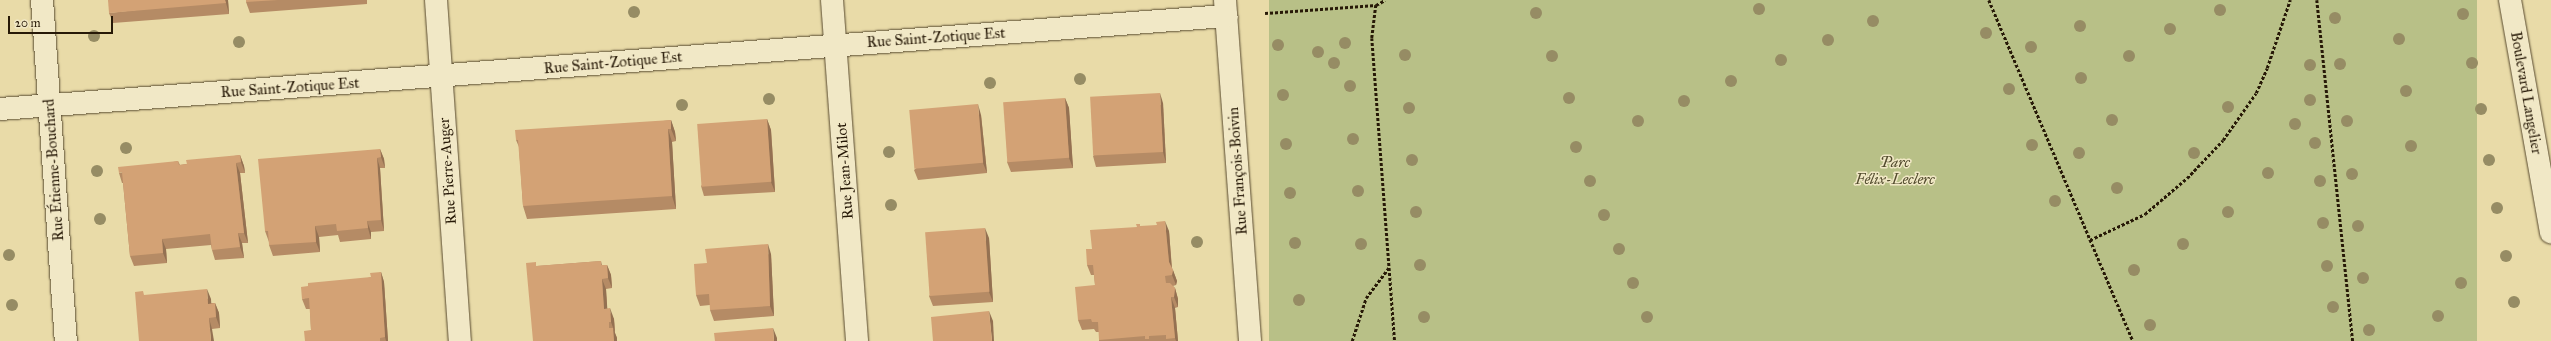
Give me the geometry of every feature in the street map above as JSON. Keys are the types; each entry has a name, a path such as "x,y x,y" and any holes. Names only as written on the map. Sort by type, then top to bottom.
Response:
{"street":[{"name":"Rue Étienne-Bouchard","path":"42,0 66,341"},
{"name":"Rue Pierre-Auger","path":"436,0 460,341"},
{"name":"Rue Jean-Milot","path":"832,0 857,341"},
{"name":"Boulevard Langelier","path":"2510,0 2551,232"},
{"name":"Rue Saint-Zotique Est","path":"0,109 441,77 835,45 1226,8"},
{"name":"Rue François-Boivin","path":"1226,8 1250,341"}],"path":[{"path":"1265,14 1376,5 1384,0"},
{"path":"1989,0 2133,341"},
{"path":"2090,240 2144,214 2187,178 2223,140 2256,93 2268,68 2290,0"},
{"path":"2317,0 2352,341"},
{"path":"1376,5 1372,38 1395,341"},
{"path":"1352,341 1366,298 1389,266"}],"green space":[{"name":"Parc Félix-Leclerc","path":"1269,0 2477,0 2477,341 1269,341"}],"building":[{"path":"108,0 225,0 226,3 109,13"},
{"path":"246,0 278,0 246,2"},
{"path":"1160,93 1163,152 1093,156 1090,97"},
{"path":"1065,98 1069,158 1007,162 1003,102"},
{"path":"978,104 983,163 914,169 909,110"},
{"path":"767,119 771,182 702,187 697,124"},
{"path":"671,120 671,129 668,129 672,196 523,206 518,140 516,140 515,130"},
{"path":"380,149 381,157 377,158 381,220 367,221 368,228 337,231 336,224 315,226 316,242 269,245 268,231 265,231 258,159"},
{"path":"240,155 241,162 236,163 244,233 238,233 240,247 212,250 210,234 162,239 163,253 130,256 122,172 119,173 118,167 178,161 179,165 187,164 186,160"},
{"path":"1165,221 1169,262 1173,270 1172,275 1165,276 1166,283 1170,283 1175,288 1174,297 1171,297 1175,338 1166,339 1166,335 1149,336 1149,339 1145,339 1145,336 1099,340 1098,322 1092,322 1091,319 1078,320 1075,287 1095,285 1093,265 1087,265 1086,249 1092,249 1090,230 1137,227 1136,224 1140,224 1140,226 1157,225 1156,222"},
{"path":"985,228 989,292 930,296 925,232"},
{"path":"768,244 770,306 710,310 709,294 696,295 694,264 707,263 705,249"},
{"path":"601,261 601,265 607,265 608,278 602,279 604,309 610,308 611,322 609,322 609,328 613,328 614,341 533,341 526,263 536,262 536,266"},
{"path":"381,272 385,337 380,338 380,341 305,341 304,331 311,330 309,298 302,299 301,287 308,286 308,283 371,277 370,273"},
{"path":"207,289 208,304 215,303 216,317 209,318 211,341 139,341 135,292 143,291 144,295"},
{"path":"989,311 992,341 933,341 931,317"},
{"path":"773,328 774,341 715,341 714,333"}]}
